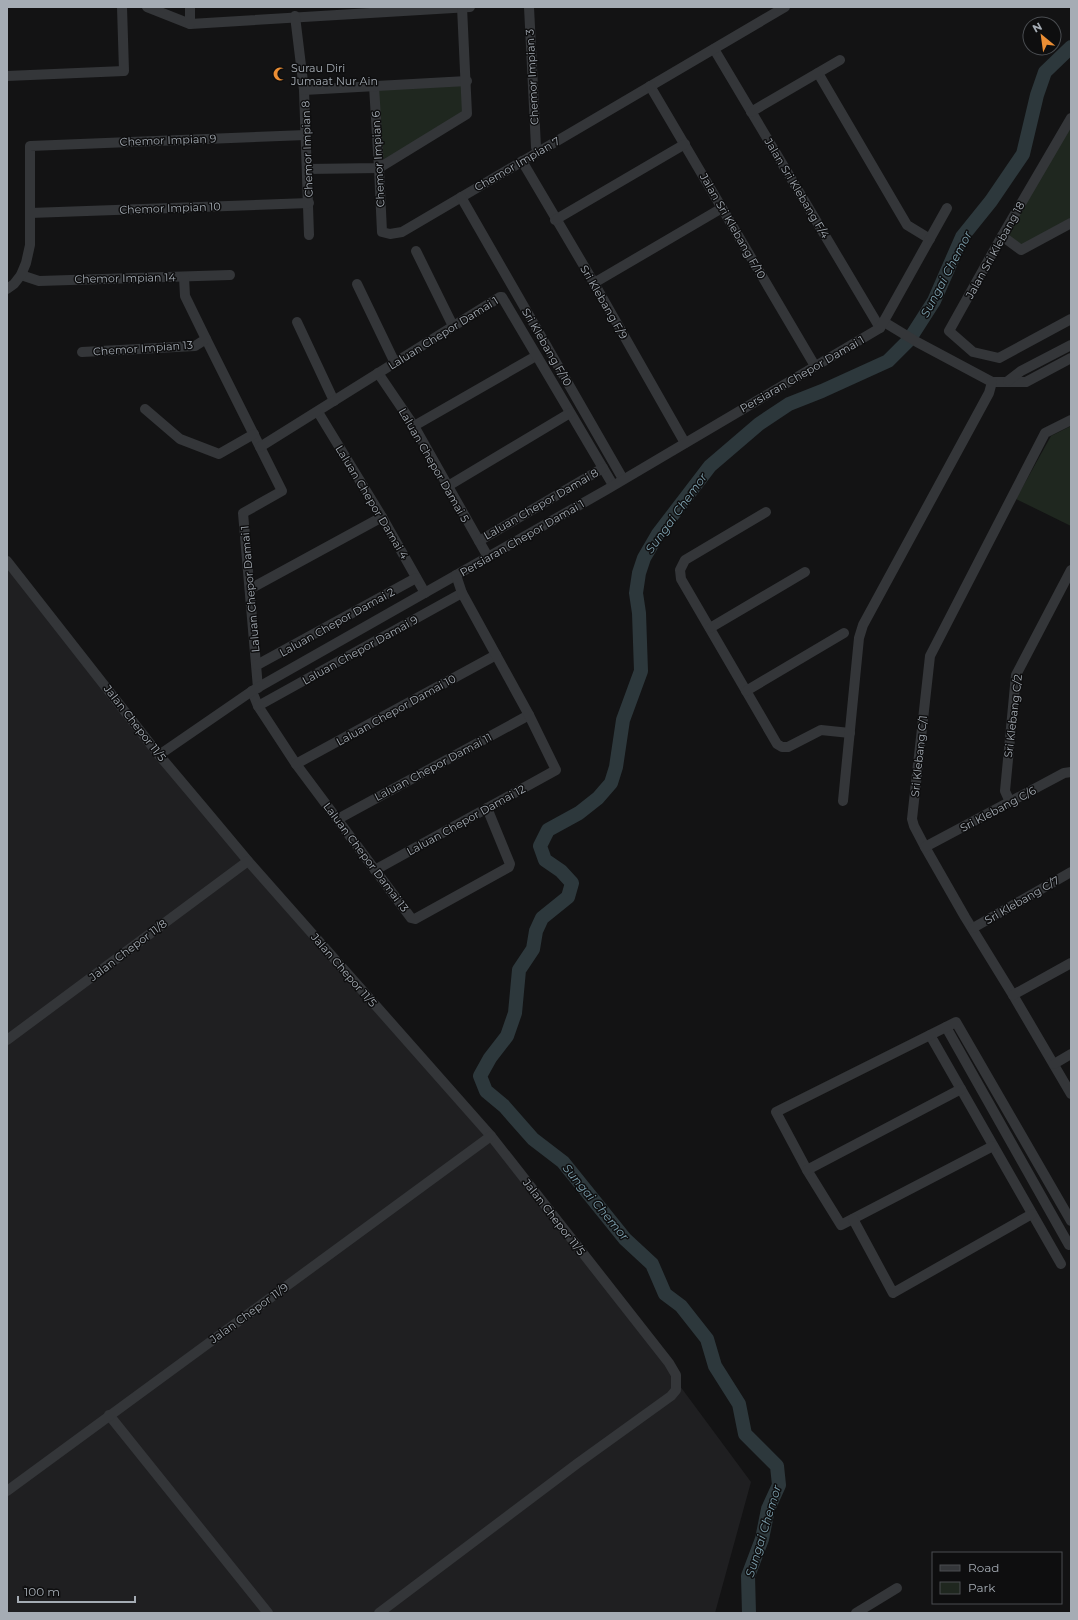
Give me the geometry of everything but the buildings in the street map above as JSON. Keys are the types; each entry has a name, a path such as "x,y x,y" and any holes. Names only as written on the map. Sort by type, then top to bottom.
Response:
{"street":[{"path":"7,76 124,71 122,7"},
{"path":"147,7 190,24 295,16 470,7"},
{"path":"190,7 190,24"},
{"path":"308,170 380,168 468,114 462,7"},
{"name":"Chemor Impian 3","path":"529,7 536,147"},
{"name":"Chemor Impian 7","path":"382,232 390,234 402,232 785,7"},
{"name":"Chemor Impian 8","path":"295,16 304,90 308,170 309,235"},
{"name":"Jalan Sri Klebang F/4","path":"714,49 882,325"},
{"path":"751,112 840,60"},
{"path":"818,73 907,225 930,239"},
{"path":"304,90 467,81"},
{"name":"Chemor Impian 6","path":"374,86 380,168 382,232"},
{"name":"Jalan Sri Klebang F/10","path":"650,86 815,366"},
{"name":"Jalan Sri Klebang 18","path":"1071,118 1002,236 950,331 973,352 999,358 1071,319"},
{"name":"Chemor Impian 9","path":"30,214 30,146 306,135"},
{"path":"555,220 685,144"},
{"name":"Sri Klebang F/9","path":"522,162 555,220 594,283 685,443"},
{"name":"Sri Klebang F/10","path":"461,197 624,479"},
{"name":"Chemor Impian 10","path":"30,214 309,203"},
{"path":"594,283 722,208"},
{"path":"947,208 882,325 897,330 992,382 1026,382 1071,358"},
{"path":"7,290 21,275 26,263 30,245 30,214"},
{"path":"1002,236 1021,250 1071,223"},
{"path":"416,251 452,326"},
{"name":"Chemor Impian 14","path":"21,275 40,280 230,275"},
{"name":"Chemor Impian 13","path":"82,352 195,346 206,340 185,296 184,277"},
{"path":"357,284 395,363"},
{"name":"Laluan Chepor Damai 1","path":"260,447 318,412 497,297 502,297 613,485"},
{"path":"297,322 334,401"},
{"name":"Persiaran Chepor Damai 1","path":"159,755 255,690 624,479 882,325"},
{"name":"Laluan Chepor Damai 1","path":"206,340 282,491 242,513 257,666 255,690"},
{"path":"1008,381 1021,371 1071,345"},
{"path":"414,426 536,356"},
{"name":"Laluan Chepor Damai 5","path":"378,373 414,426 488,557"},
{"path":"843,801 859,638 863,625 989,393 992,382"},
{"path":"145,409 180,439 219,454 254,434"},
{"name":"Laluan Chepor Damai 4","path":"318,412 382,517 425,593"},
{"path":"448,486 570,413"},
{"name":"Sri Klebang C/1","path":"1071,420 1045,434 930,656 912,819 925,848 1014,995 1071,1094"},
{"name":"Laluan Chepor Damai 8","path":"479,541 603,468"},
{"path":"766,512 685,560 680,570 681,579 777,744 782,748 788,748 821,730 850,733"},
{"path":"250,589 382,517"},
{"name":"Jalan Chepor 11/5","path":"7,561 159,755 248,861 491,1136 669,1363 676,1375 676,1390 671,1396 578,1463 379,1613"},
{"name":"Sri Klebang C/2","path":"1010,802 1005,791 1016,675 1071,570"},
{"path":"710,628 805,572"},
{"path":"456,576 462,593 529,716"},
{"name":"Laluan Chepor Damai 2","path":"257,666 416,578"},
{"name":"Laluan Chepor Damai 9","path":"258,706 462,593"},
{"path":"746,690 844,633"},
{"name":"Laluan Chepor Damai 10","path":"296,764 496,655"},
{"name":"Laluan Chepor Damai 13","path":"255,690 258,706 296,764 411,918 415,918 509,867 510,864 487,808"},
{"name":"Laluan Chepor Damai 12","path":"375,870 556,770 529,716"},
{"name":"Laluan Chepor Damai 11","path":"338,819 529,716"},
{"name":"Sri Klebang C/6","path":"925,848 1064,773 1071,772"},
{"name":"Jalan Chepor 11/8","path":"7,1040 248,861"},
{"name":"Sri Klebang C/7","path":"973,928 1071,872"},
{"path":"1014,995 1071,963"},
{"path":"993,1146 841,1225 806,1170 776,1112 956,1022 1071,1221"},
{"path":"946,1027 1067,1232 1069,1245 1071,1243"},
{"path":"930,1035 1060,1264"},
{"path":"1054,1064 1071,1054"},
{"path":"806,1170 961,1089"},
{"name":"Jalan Chepor 11/9","path":"7,1491 491,1136"},
{"path":"853,1219 893,1293 1032,1214"},
{"path":"109,1415 268,1613"},
{"path":"856,1613 897,1588"}],"shaded area":[{"path":"7,561 159,755 491,1136 669,1363 677,1382 751,1482 715,1613 7,1613"}],"green space":[{"path":"467,81 467,114 379,168 374,86"},
{"path":"1071,118 1071,223 1021,250 1002,236"},
{"path":"1071,426 1071,526 1016,499 1051,436"}],"waterway":[{"name":"Sungai Chemor","path":"749,1613 748,1576 762,1539 768,1509 779,1485 777,1466 745,1434 739,1404 715,1366 707,1339 681,1306 665,1294 652,1264 625,1239 563,1162 533,1139 504,1106 486,1091 480,1076 490,1058 507,1036 515,1013 519,970 533,949 536,931 542,918 568,897 572,883 561,871 545,860 540,846 548,830 579,813 598,798 611,783 616,767 623,720 641,671 639,613 636,593 639,573 644,558 658,534 710,466 759,424 789,404 822,391 888,361 909,340 934,301 962,237 991,201 1023,154 1037,95 1045,72 1071,47"}],"place":[{"name":"Surau Diri Jumaat Nur Ain","path":"280,74"}]}
